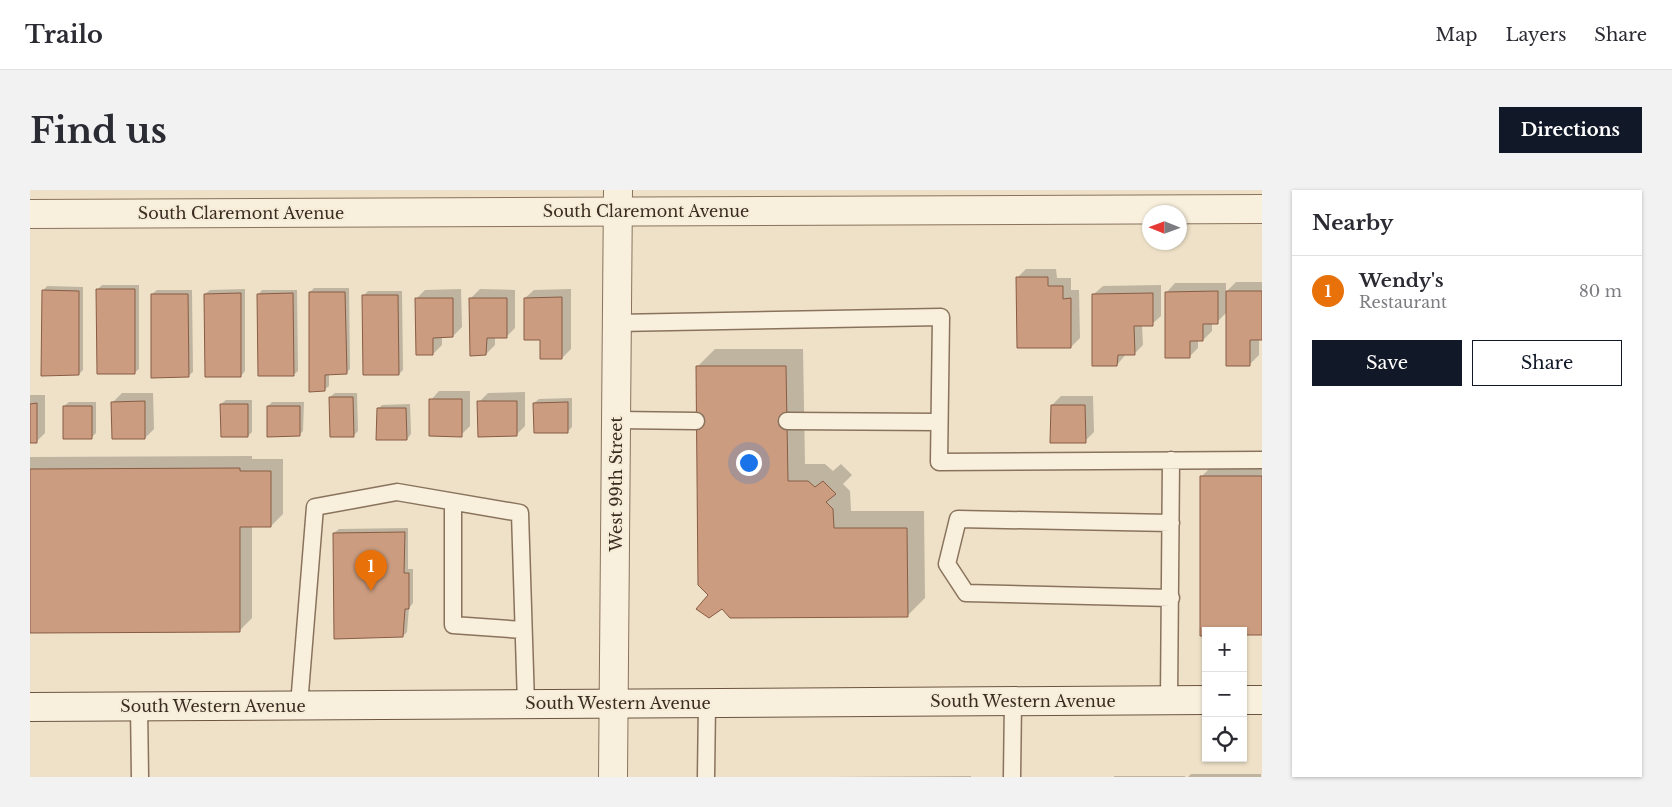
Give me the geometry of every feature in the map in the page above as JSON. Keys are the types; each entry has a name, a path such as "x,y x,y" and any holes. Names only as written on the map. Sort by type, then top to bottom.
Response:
{"street":[{"name":"South Claremont Avenue","path":"30,214 618,201 1262,209"},
{"name":"West 99th Street","path":"613,777 618,201"},
{"name":"South Western Avenue","path":"30,707 1202,700"},
{"path":"1247,700 1262,700"}],"lane":[{"path":"617,322 941,317 939,462 1262,460"},
{"path":"616,420 696,421"},
{"path":"787,421 939,422"},
{"path":"1169,700 1171,598 1170,460"},
{"path":"299,705 315,508 397,492 520,513 526,704"},
{"path":"453,502 453,626 523,630"},
{"path":"1170,523 958,520 947,564 966,593 1171,598"},
{"path":"1012,777 1013,701"},
{"path":"706,777 707,703"},
{"path":"140,706 140,777"}],"building":[{"path":"1016,277 1048,277 1048,286 1063,286 1063,299 1071,298 1071,348 1017,348"},
{"path":"96,289 135,289 135,374 97,374"},
{"path":"42,290 79,291 79,375 41,376"},
{"path":"1218,291 1218,324 1203,324 1203,341 1190,341 1190,358 1165,358 1165,292"},
{"path":"1226,291 1262,291 1262,340 1250,340 1250,366 1226,366"},
{"path":"309,292 345,292 347,374 325,375 325,391 309,392"},
{"path":"241,293 241,377 205,377 204,294"},
{"path":"293,293 294,376 258,376 257,294"},
{"path":"1153,293 1153,326 1134,326 1135,355 1118,355 1117,366 1092,366 1092,294"},
{"path":"151,294 188,294 189,377 151,378"},
{"path":"362,295 398,295 399,375 363,375"},
{"path":"562,297 562,359 540,359 540,340 524,340 524,298"},
{"path":"415,298 453,298 453,337 433,338 433,355 416,355"},
{"path":"469,298 507,298 507,338 487,338 486,355 470,356"},
{"path":"696,366 786,366 788,481 808,481 815,487 823,481 836,494 826,502 833,509 834,528 907,528 908,617 730,618 722,609 709,618 696,609 708,595 698,585"},
{"path":"329,397 353,397 354,437 330,437"},
{"path":"429,399 462,399 462,437 429,436"},
{"path":"145,401 145,439 112,439 111,402"},
{"path":"477,401 517,401 517,436 478,437"},
{"path":"568,402 568,433 534,433 533,403"},
{"path":"37,403 37,443 30,443 30,404"},
{"path":"220,404 248,404 248,437 221,437"},
{"path":"1051,405 1085,405 1086,443 1050,443"},
{"path":"63,406 92,406 92,439 63,439"},
{"path":"267,406 300,406 300,436 267,437"},
{"path":"377,408 406,408 407,440 376,440"},
{"path":"240,468 240,471 271,471 271,527 240,527 240,632 30,633 30,469"},
{"path":"1200,476 1262,476 1262,635 1247,635 1247,627 1202,627 1202,636 1200,636"},
{"path":"405,532 404,573 409,573 409,609 405,609 403,637 334,639 333,533"}],"place":[{"name":"Wendy's","path":"371,591"}]}
